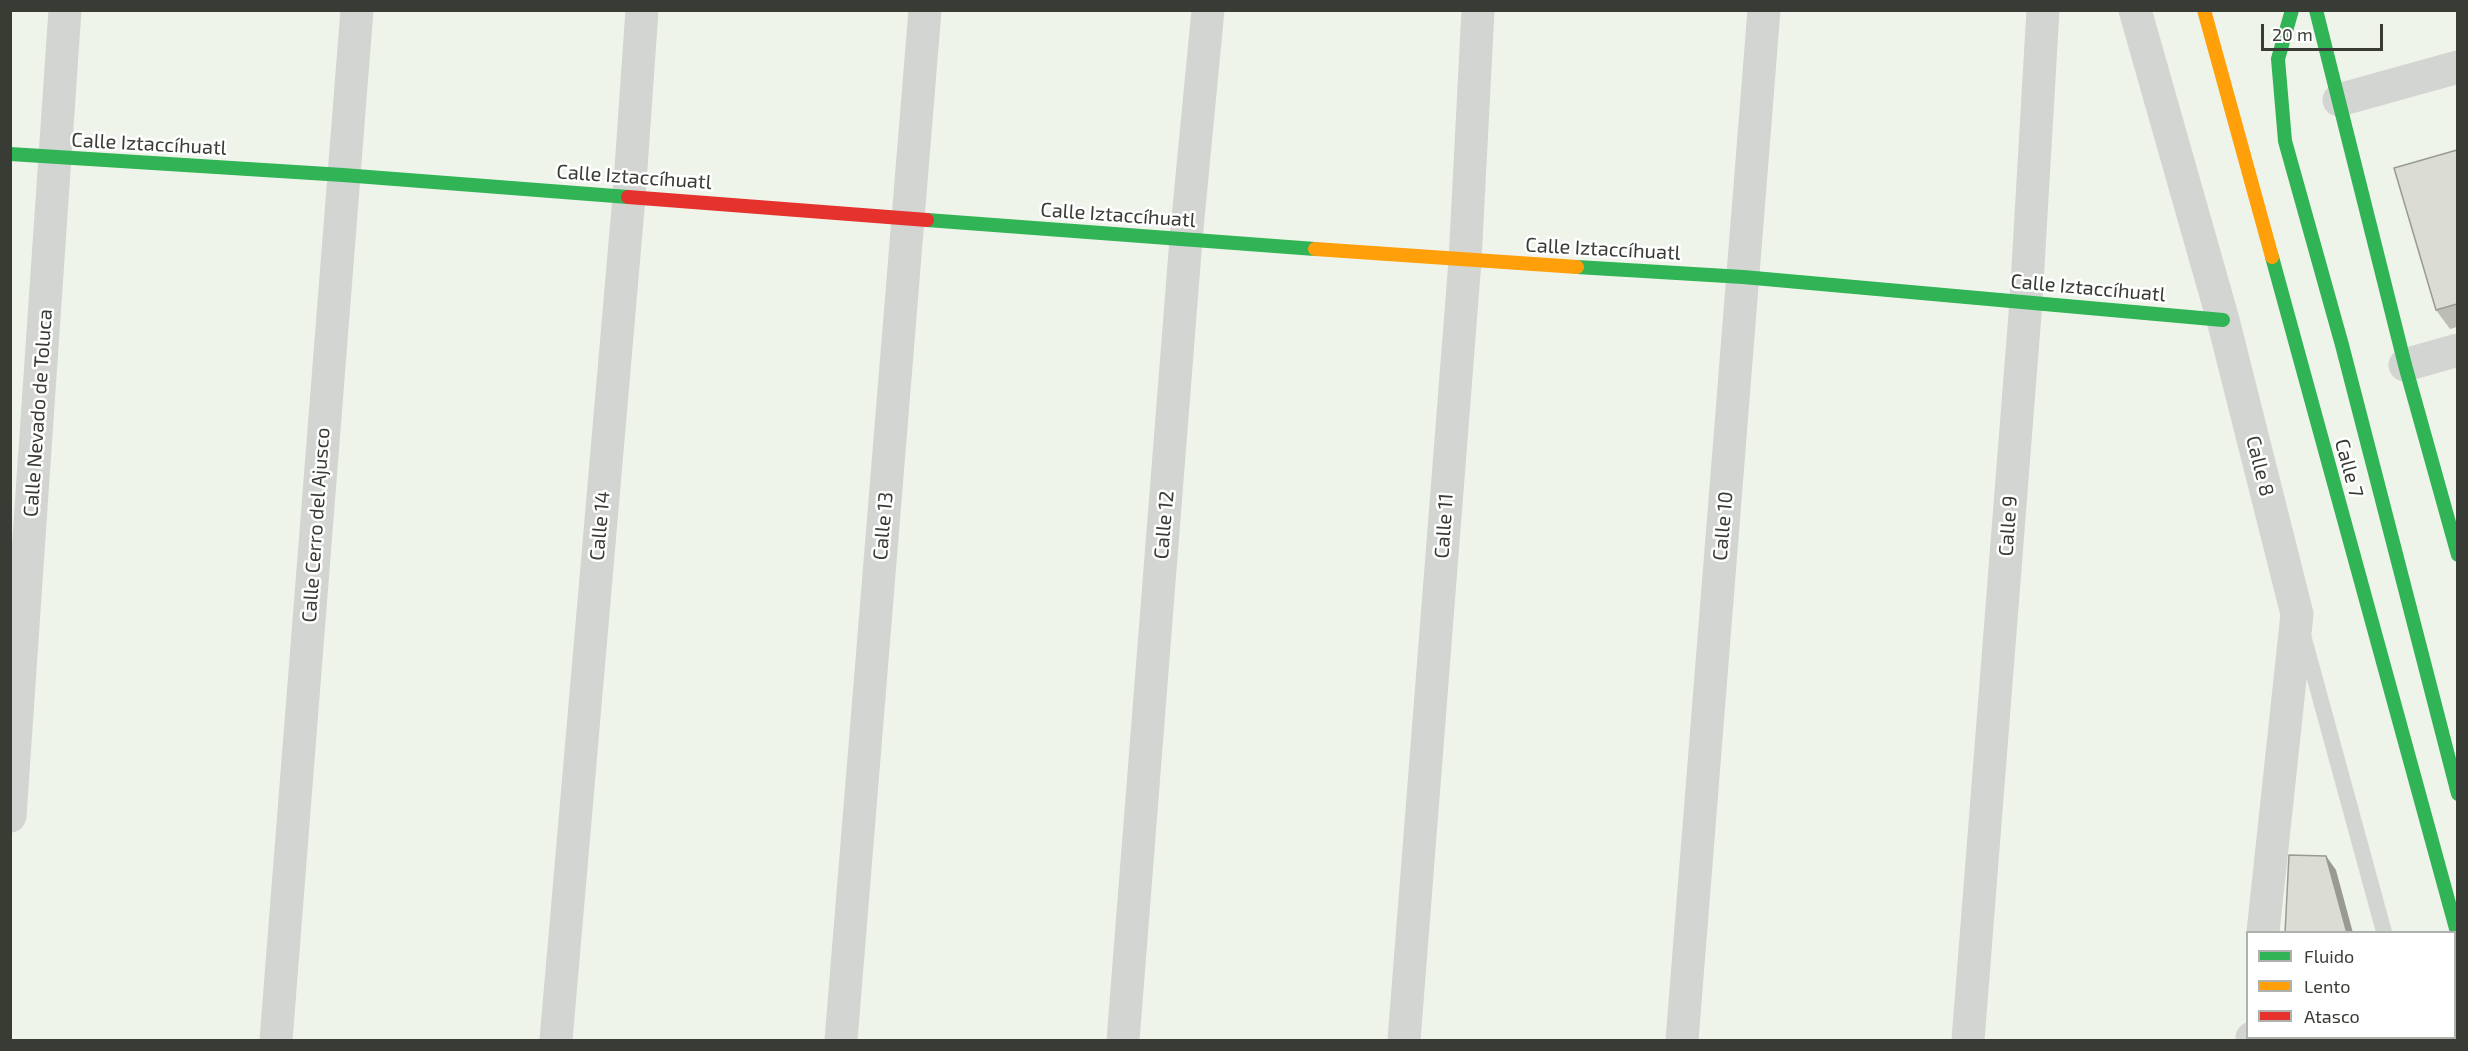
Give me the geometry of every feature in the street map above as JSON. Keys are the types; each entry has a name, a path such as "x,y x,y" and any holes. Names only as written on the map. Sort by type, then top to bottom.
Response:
{"main road":[{"name":"Calle 7","path":"2204,10 2456,931"},
{"path":"2292,10 2278,59 2285,141 2348,368 2457,794"},
{"path":"2316,10 2405,365 2457,555"},
{"name":"Calle Iztaccíhuatl","path":"10,154 629,196 1465,261 1743,277 2223,320"}],"street":[{"name":"Calle Nevado de Toluca","path":"10,816 65,10"},
{"name":"Calle Cerro del Ajusco","path":"276,1041 357,10"},
{"name":"Calle 14","path":"556,1041 629,196 642,10"},
{"name":"Calle 13","path":"841,1041 925,10"},
{"name":"Calle 12","path":"1123,1041 1186,239 1208,10"},
{"name":"Calle 11","path":"1404,1041 1465,261 1478,10"},
{"name":"Calle 10","path":"1682,1041 1764,10"},
{"name":"Calle 9","path":"1968,1041 2026,301 2043,10"},
{"name":"Calle 8","path":"2135,10 2223,320 2297,614 2263,931"},
{"path":"2339,100 2457,67"},
{"path":"2405,365 2457,350"}],"lane":[{"path":"2297,614 2383,931"}],"building":[{"path":"2457,150 2457,304 2436,310 2394,168"},
{"path":"2289,855 2326,856 2346,931 2285,931"},
{"path":"2278,1039 2376,1039 2377,1041 2278,1041"}],"traffic: fast":[{"path":"2292,10 2278,59 2285,141 2342,345 2458,794"},
{"path":"2316,10 2405,365 2458,555"},
{"path":"10,154 343,175 628,197"},
{"path":"927,220 1315,249"},
{"path":"2272,257 2458,936"},
{"path":"1577,267 1743,277 2223,320"}],"traffic: slow":[{"path":"2204,10 2272,257"},
{"path":"1315,249 1577,267"}],"traffic: jam":[{"path":"628,197 927,220"}]}
